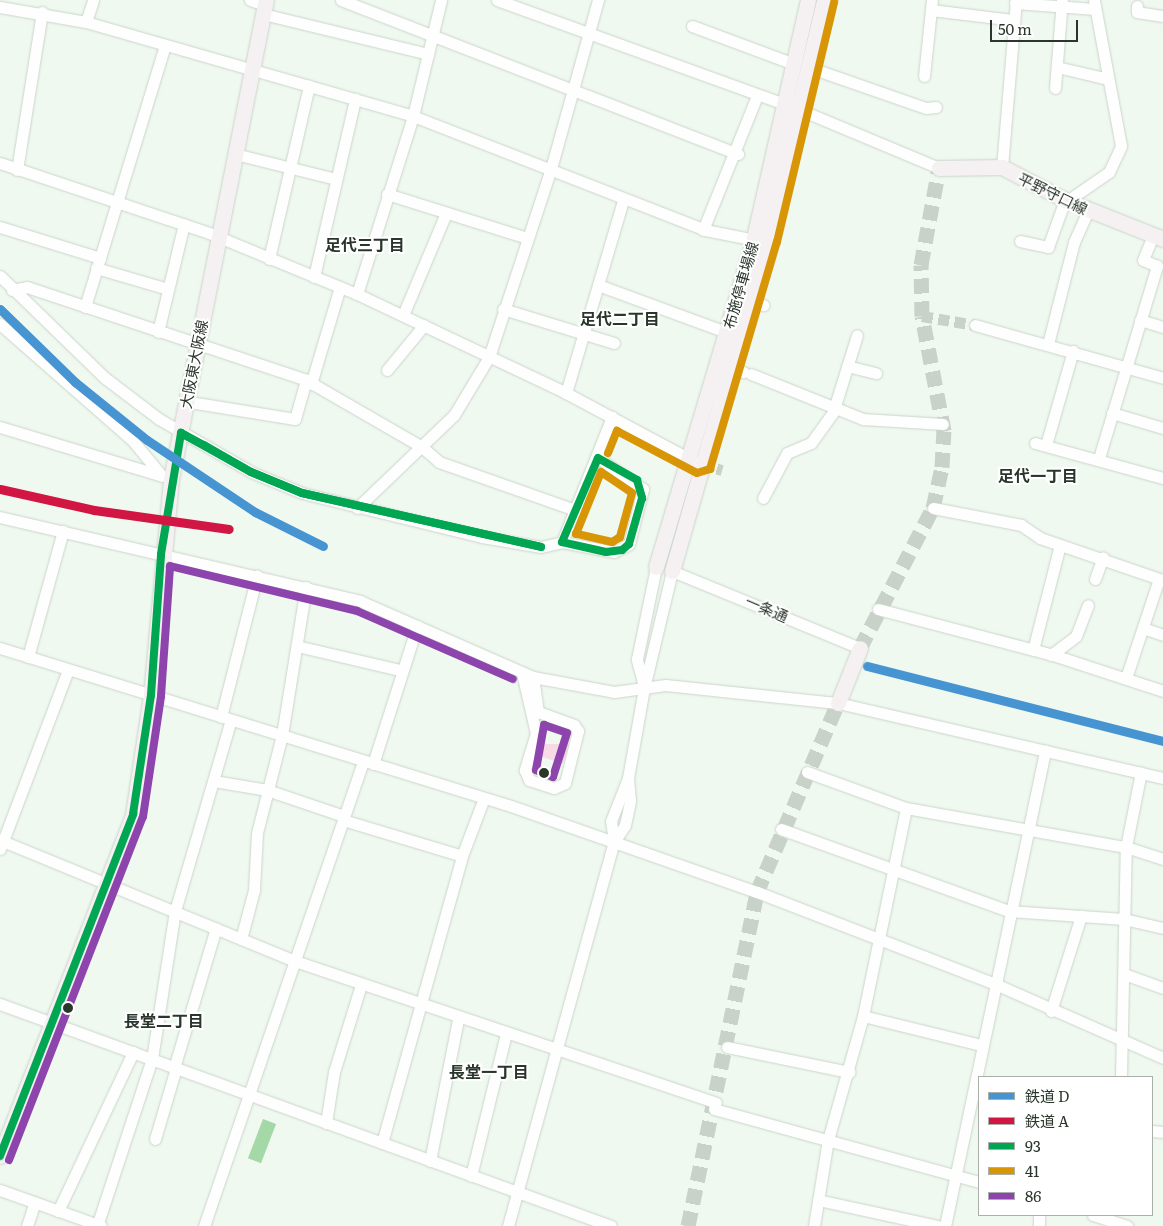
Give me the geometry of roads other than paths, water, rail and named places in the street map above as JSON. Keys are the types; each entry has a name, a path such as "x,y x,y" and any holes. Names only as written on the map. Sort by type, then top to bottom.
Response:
{"main road":[{"name":"布施停車場線","path":"801,66 808,0"},
{"name":"布施停車場線","path":"672,571 694,461 726,332 760,241 801,66 824,0"},
{"name":"大阪東大阪線","path":"0,1156 133,814 151,695 167,477 181,432 216,238 265,6"},
{"name":"平野守口線","path":"939,168 1002,168 1066,201 1158,237"},
{"name":"布施停車場線","path":"656,567 694,461 741,371 756,303 760,241"},
{"path":"838,703 860,648"}],"street":[{"path":"2,0 0,6 42,12 86,22 412,116 550,172 703,230 760,241"},
{"path":"86,22 93,0"},
{"path":"250,0 428,54"},
{"path":"341,0 433,34 738,154"},
{"path":"357,294 412,116 441,0"},
{"path":"497,0 791,108 939,168"},
{"path":"357,508 454,415 488,357 502,327 503,309 550,172 598,0"},
{"path":"1002,168 1016,1 1094,5 1121,146 1116,162 1066,201 1048,247 1020,241"},
{"path":"1055,88 1062,3"},
{"path":"924,76 932,5 1014,20"},
{"path":"1137,6 1137,12 1163,16"},
{"path":"17,170 42,12"},
{"path":"692,26 917,106 936,107"},
{"path":"85,307 165,46"},
{"path":"1057,68 1108,79"},
{"path":"269,259 309,86"},
{"path":"703,230 738,154 757,96"},
{"path":"314,277 355,99"},
{"path":"235,154 336,179"},
{"path":"0,163 184,224 357,294 566,393 694,461"},
{"path":"387,194 527,238"},
{"path":"566,393 623,200"},
{"path":"1048,344 1074,242 1088,210"},
{"path":"404,315 446,214"},
{"path":"158,332 184,224"},
{"path":"0,226 168,289"},
{"path":"1099,458 1157,266 1143,260 1158,237"},
{"path":"0,276 81,359 181,432 276,484 357,508 541,547 562,542 614,552 629,544 643,489 598,458"},
{"path":"598,285 726,332"},
{"path":"12,290 27,287 309,382 422,446 439,462 578,511"},
{"path":"196,403 296,419 340,288"},
{"path":"503,309 614,343"},
{"path":"1140,320 1163,327"},
{"path":"0,324 133,441 167,477"},
{"path":"387,370 424,325"},
{"path":"975,325 1073,351 1163,378"},
{"path":"763,498 786,453 812,443 836,407 857,335"},
{"path":"1073,351 1041,444 1099,458 1163,478"},
{"path":"847,366 876,373"},
{"path":"741,371 863,418 943,424"},
{"path":"1112,413 1163,428"},
{"path":"562,542 578,511 612,417"},
{"path":"0,427 167,477"},
{"path":"933,508 1021,525 1060,545 1103,557 1163,580"},
{"path":"0,517 360,601 528,675 614,692 666,685 838,703 1163,778"},
{"path":"28,657 63,531"},
{"path":"1033,650 1060,545"},
{"path":"1095,579 1103,557"},
{"path":"644,688 637,659 656,567"},
{"path":"508,1226 520,1192 559,1051 614,842 625,825 630,802 628,778 644,688 672,571"},
{"name":"一条通","path":"672,571 860,648"},
{"path":"0,1190 99,1226 152,1059 175,911 191,844 214,781 257,576"},
{"path":"1126,678 1159,579 1163,580"},
{"path":"241,939 254,890 257,833 282,735 306,587"},
{"path":"1051,654 1076,636 1088,605"},
{"path":"878,609 1051,654 1163,691"},
{"path":"204,1226 344,818 368,763 417,626"},
{"path":"1143,628 1163,635"},
{"path":"297,646 400,670"},
{"path":"0,648 484,798 614,842 993,983 1125,1045 1163,1058"},
{"path":"68,670 1,844 175,911 294,961 421,1007 559,1051 715,1106 978,1182"},
{"path":"528,675 538,712 578,731 565,783 554,788 529,780 525,770 536,733 528,675"},
{"path":"818,1200 946,1225 993,983 1046,750"},
{"path":"807,772 906,808 1126,847 1163,859"},
{"path":"1121,1076 1125,1045 1124,919 1126,847 1141,772"},
{"path":"214,781 267,790 344,818 462,856"},
{"path":"382,1143 462,856 484,798"},
{"path":"814,1226 828,1140 849,1072 863,1016 877,939 906,808"},
{"path":"781,829 892,871 1009,911 1124,919 1163,928"},
{"path":"1051,1010 1081,916"},
{"path":"155,1139 216,928"},
{"path":"1124,974 1163,988"},
{"path":"326,1123 334,1072 361,985"},
{"path":"0,1004 248,1096 611,1226"},
{"path":"863,1016 981,1045"},
{"path":"430,1161 458,1019"},
{"path":"471,1176 506,1034"},
{"path":"727,1047 849,1072"},
{"path":"58,1211 133,1052"},
{"path":"27,1226 35,1202"},
{"path":"1104,1220 1127,1226"}],"tunnel":[{"path":"860,648 933,508 942,467 944,431 922,316 921,265 939,168"},
{"path":"922,316 975,325"},
{"path":"701,464 722,470"},
{"path":"688,1226 757,892 838,703"}],"rail line":[{"name":"D","path":"0,309 75,382 147,440 255,512 323,546"},
{"name":"A","path":"0,489 94,510 229,529"},
{"name":"D","path":"867,666 1163,741"}],"district":[{"name":"足代三丁目","path":"365,244"},
{"name":"足代二丁目","path":"620,318"},
{"name":"足代一丁目","path":"1038,475"},
{"name":"長堂二丁目","path":"164,1020"},
{"name":"長堂一丁目","path":"489,1071"}]}
